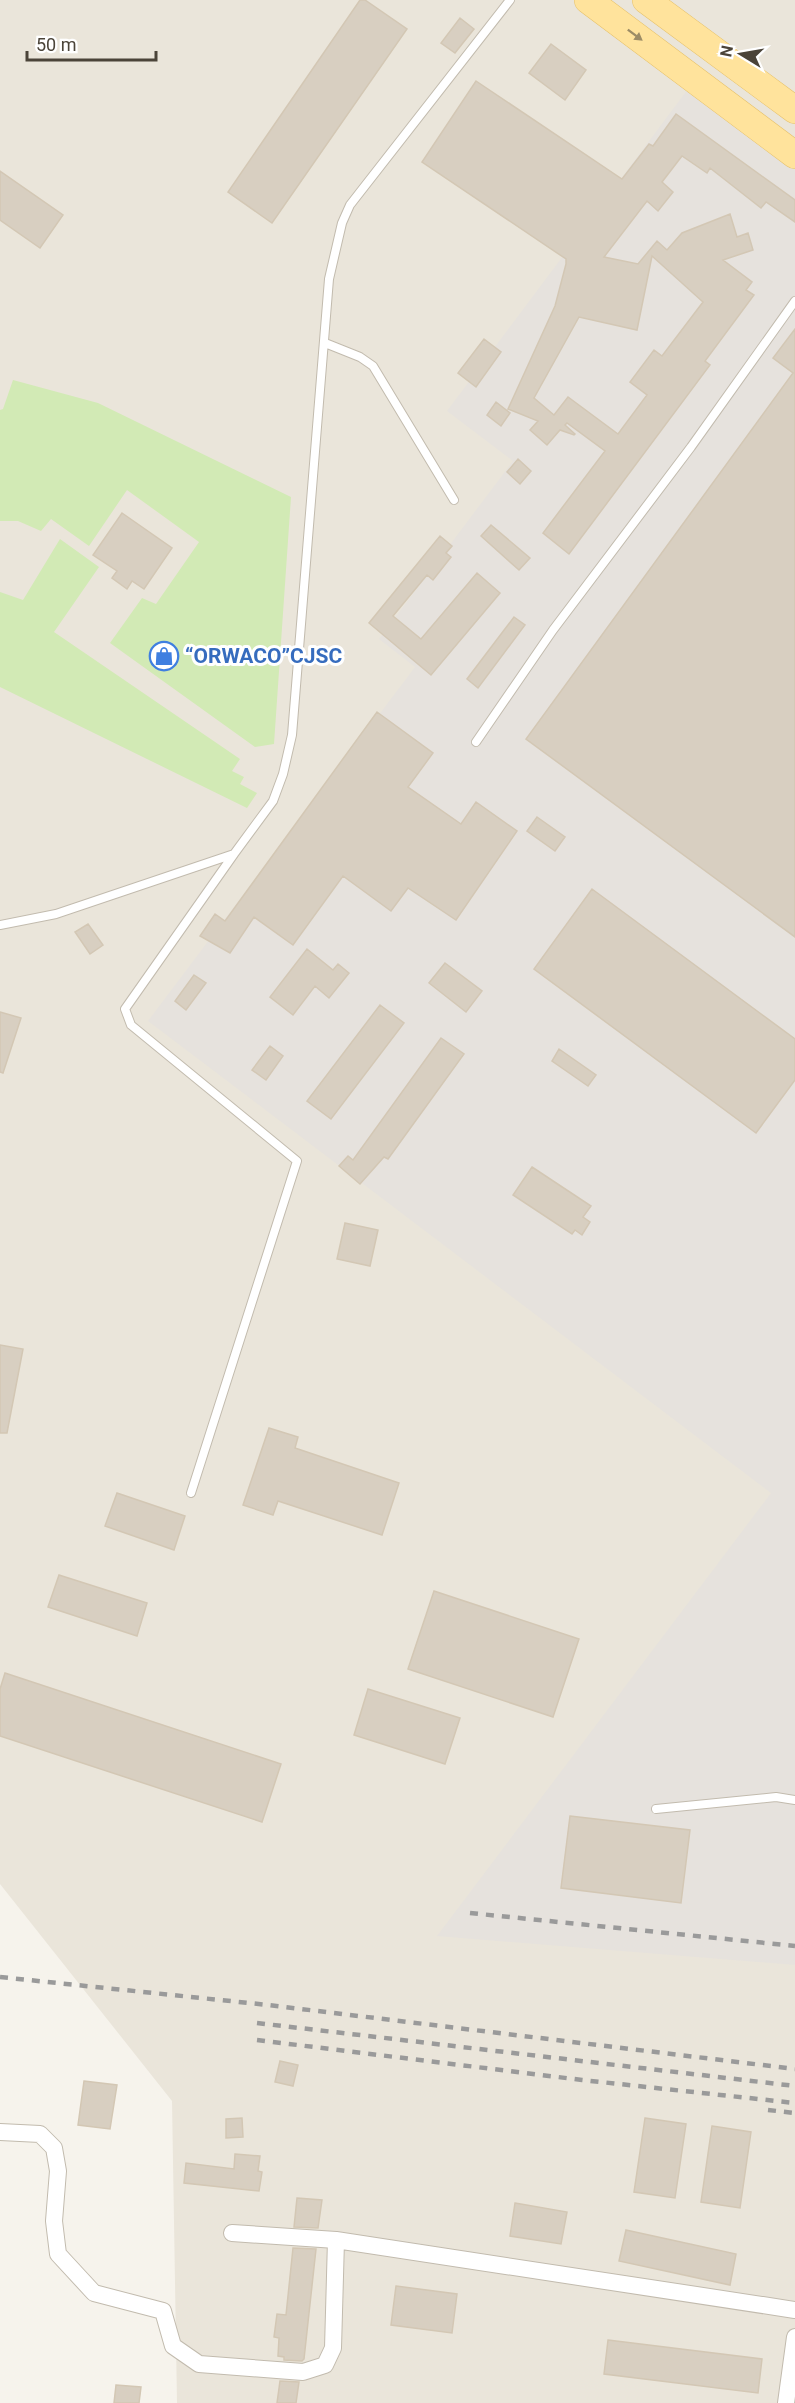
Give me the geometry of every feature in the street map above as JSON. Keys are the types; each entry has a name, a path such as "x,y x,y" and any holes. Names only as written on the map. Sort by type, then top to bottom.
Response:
{"main road":[{"path":"588,0 795,155"},
{"path":"646,0 795,110"}],"street":[{"path":"0,2132 40,2134 54,2148 58,2171 54,2221 58,2254 94,2293 163,2311 173,2346 199,2364 303,2372 325,2365 333,2348 336,2240"},
{"path":"232,2233 336,2240 795,2310"},
{"path":"786,2403 795,2337"}],"lane":[{"path":"191,1493 297,1161 131,1025 125,1009 273,801 283,774 292,735 329,279 342,223 350,205 510,0"},
{"path":"476,742 552,630 691,447 795,301"},
{"path":"325,343 360,357 373,366 454,500"},
{"path":"0,925 56,914 234,854"},
{"path":"656,1809 776,1797 795,1800"}],"shaded area":[{"path":"0,0 795,0 795,2403 177,2403 172,2101 0,1884"},
{"path":"691,85 795,164 795,1965 437,1936 771,1493 148,1021 415,667 379,639 513,461 447,411"}],"green space":[{"path":"13,380 98,403 291,497 274,744 255,747 110,643 142,598 156,604 199,542 127,490 89,546 51,519 41,531 18,521 0,521 0,410 3,409"},
{"path":"60,539 99,567 54,632 240,759 232,771 244,777 240,784 257,793 247,808 0,687 0,592 23,600"}],"building":[{"path":"360,0 365,0 407,29 272,223 228,192"},
{"path":"460,18 474,29 455,53 441,43"},
{"path":"551,44 586,70 565,100 529,73"},
{"path":"476,81 622,179 649,144 653,146 676,114 795,200 795,222 766,202 761,208 710,168 707,173 682,156 662,182 673,192 658,211 647,201 604,257 638,264 657,241 667,250 682,233 730,214 737,237 748,233 753,250 723,260 752,282 746,290 754,295 705,361 710,365 569,554 543,533 605,451 567,423 565,425 575,434 560,430 547,445 530,430 538,421 508,409 555,306 566,259 422,162","holes":["652,256 703,302 662,356 654,350 630,382 647,395 618,434 568,397 554,415 534,398 579,317 637,330"]},
{"path":"0,171 63,215 40,248 0,220"},
{"path":"795,329 795,937 526,739 793,373 773,358"},
{"path":"484,339 501,352 476,387 458,373"},
{"path":"496,402 510,413 501,426 487,415"},
{"path":"518,459 531,471 520,484 507,472"},
{"path":"122,513 172,548 144,589 132,581 127,589 112,578 117,571 93,555"},
{"path":"491,525 530,558 519,570 481,536"},
{"path":"440,536 452,546 446,553 451,557 433,580 427,575 393,616 421,639 477,573 500,593 431,675 369,623"},
{"path":"514,617 525,625 478,688 467,679"},
{"path":"377,712 433,753 408,787 461,824 476,802 517,831 456,920 408,888 391,911 343,876 293,945 254,917 230,953 200,936 215,914 225,921"},
{"path":"537,817 565,837 555,851 527,831"},
{"path":"592,889 795,1039 795,1080 756,1133 534,969"},
{"path":"88,924 103,945 90,954 75,932"},
{"path":"307,949 333,970 338,964 349,973 329,998 315,986 293,1015 270,997"},
{"path":"445,963 482,991 466,1012 429,983"},
{"path":"194,975 206,983 186,1010 175,1001"},
{"path":"380,1005 404,1023 331,1119 307,1101"},
{"path":"0,1012 21,1018 3,1073 0,1072"},
{"path":"441,1038 464,1054 388,1159 384,1157 360,1184 339,1166 348,1156 353,1160"},
{"path":"270,1046 283,1056 266,1080 252,1070"},
{"path":"559,1049 596,1075 588,1086 552,1061"},
{"path":"532,1167 591,1206 583,1217 590,1222 582,1235 575,1230 572,1234 513,1195"},
{"path":"345,1223 378,1230 370,1266 337,1259"},
{"path":"0,1345 23,1349 7,1433 0,1433"},
{"path":"269,1428 298,1437 295,1448 399,1483 382,1535 278,1501 273,1515 243,1505"},
{"path":"117,1493 185,1516 174,1550 105,1526"},
{"path":"59,1575 147,1603 137,1636 48,1607"},
{"path":"434,1591 579,1639 553,1717 408,1669"},
{"path":"5,1673 281,1764 262,1822 0,1736 0,1689"},
{"path":"368,1689 460,1718 445,1764 354,1735"},
{"path":"570,1816 690,1830 681,1903 561,1888"},
{"path":"280,2061 298,2065 293,2086 275,2082"},
{"path":"84,2081 117,2085 110,2129 78,2125"},
{"path":"242,2118 243,2137 226,2138 226,2119"},
{"path":"645,2118 686,2124 675,2198 634,2192"},
{"path":"712,2126 751,2132 740,2208 701,2202"},
{"path":"235,2154 260,2156 258,2171 262,2172 259,2191 184,2183 186,2163 234,2169"},
{"path":"297,2198 322,2200 318,2228 294,2227"},
{"path":"515,2203 567,2212 561,2244 510,2236"},
{"path":"626,2230 736,2254 730,2285 619,2261"},
{"path":"293,2248 316,2249 302,2361 284,2360 284,2357 278,2356 279,2338 274,2337 277,2314 286,2315"},
{"path":"396,2286 457,2294 452,2333 391,2325"},
{"path":"608,2340 762,2359 758,2393 604,2374"},
{"path":"280,2381 299,2382 296,2403 277,2403"},
{"path":"116,2385 141,2387 139,2403 114,2403"}],"railway":[{"path":"470,1913 795,1946"},
{"path":"0,1977 268,2005 795,2069"},
{"path":"257,2023 795,2086"},
{"path":"257,2040 582,2080 795,2103"},
{"path":"768,2110 795,2113"}],"place":[{"name":"“ORWACO”CJSC","path":"164,656"}]}
